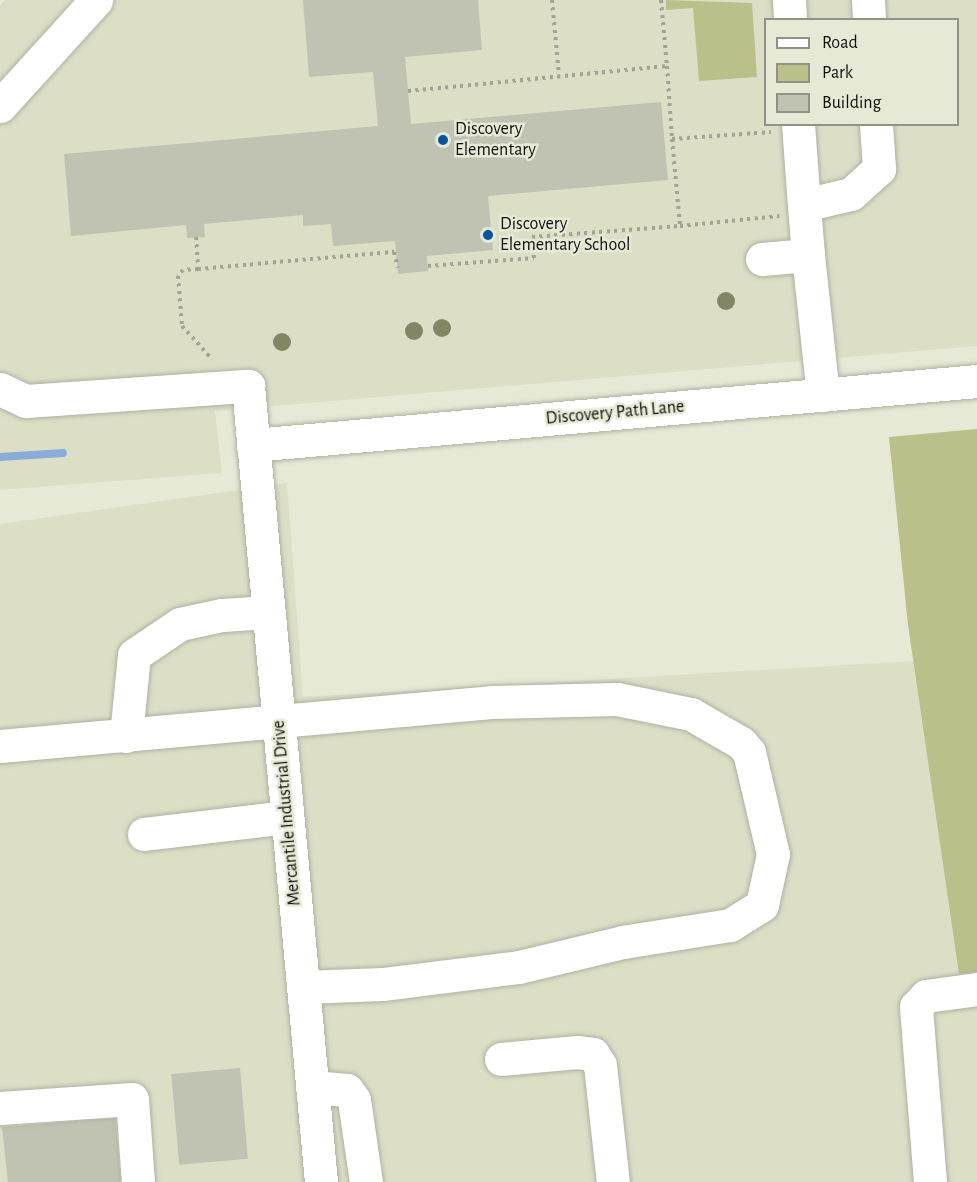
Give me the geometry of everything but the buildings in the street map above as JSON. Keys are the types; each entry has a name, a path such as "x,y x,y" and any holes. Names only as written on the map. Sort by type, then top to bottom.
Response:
{"street":[{"path":"0,106 96,0"},
{"path":"789,0 790,18"},
{"path":"868,0 869,18"},
{"path":"794,210 851,194 879,169 876,126"},
{"path":"788,128 794,210 808,255 823,395"},
{"path":"762,259 808,255"},
{"name":"Discovery Path Lane","path":"254,445 977,381"},
{"name":"Mercantile Industrial Drive","path":"0,389 26,401 248,386 321,1182"},
{"path":"126,736 134,655 180,624 222,615 268,612"},
{"path":"0,746 491,702 617,699 691,714 741,743 749,752 773,854 762,906 730,925 623,942 519,967 382,984 303,987"},
{"path":"144,834 287,817"},
{"path":"930,1182 916,1007 926,996 977,989"},
{"path":"501,1059 577,1052 592,1054 600,1065 613,1182"},
{"path":"312,1087 347,1090 354,1101 366,1182"},
{"path":"0,1108 132,1099 138,1182"}],"path":[{"path":"552,0 558,76"},
{"path":"662,0 680,226"},
{"path":"408,91 667,66"},
{"path":"672,139 788,128"},
{"path":"428,266 534,258 532,237 680,226 794,210"},
{"path":"196,237 198,269"},
{"path":"221,369 182,326 178,276 183,270 394,252 398,268"}],"shaded area":[{"name":"Discovery Elementary School","path":"5,0 977,0 977,346 215,411 222,473 0,490 0,5"},
{"path":"287,483 303,697 913,661 959,973 977,972 977,1182 0,1182 0,524"}],"green space":[{"path":"666,0 752,3 757,77 699,81 693,8 666,10"},
{"path":"977,429 977,972 959,974 908,625 889,437"}],"waterway":[{"path":"0,457 63,453"}],"place":[{"name":"Discovery Elementary","path":"443,140"},
{"name":"Discovery Elementary School","path":"488,235"}]}
